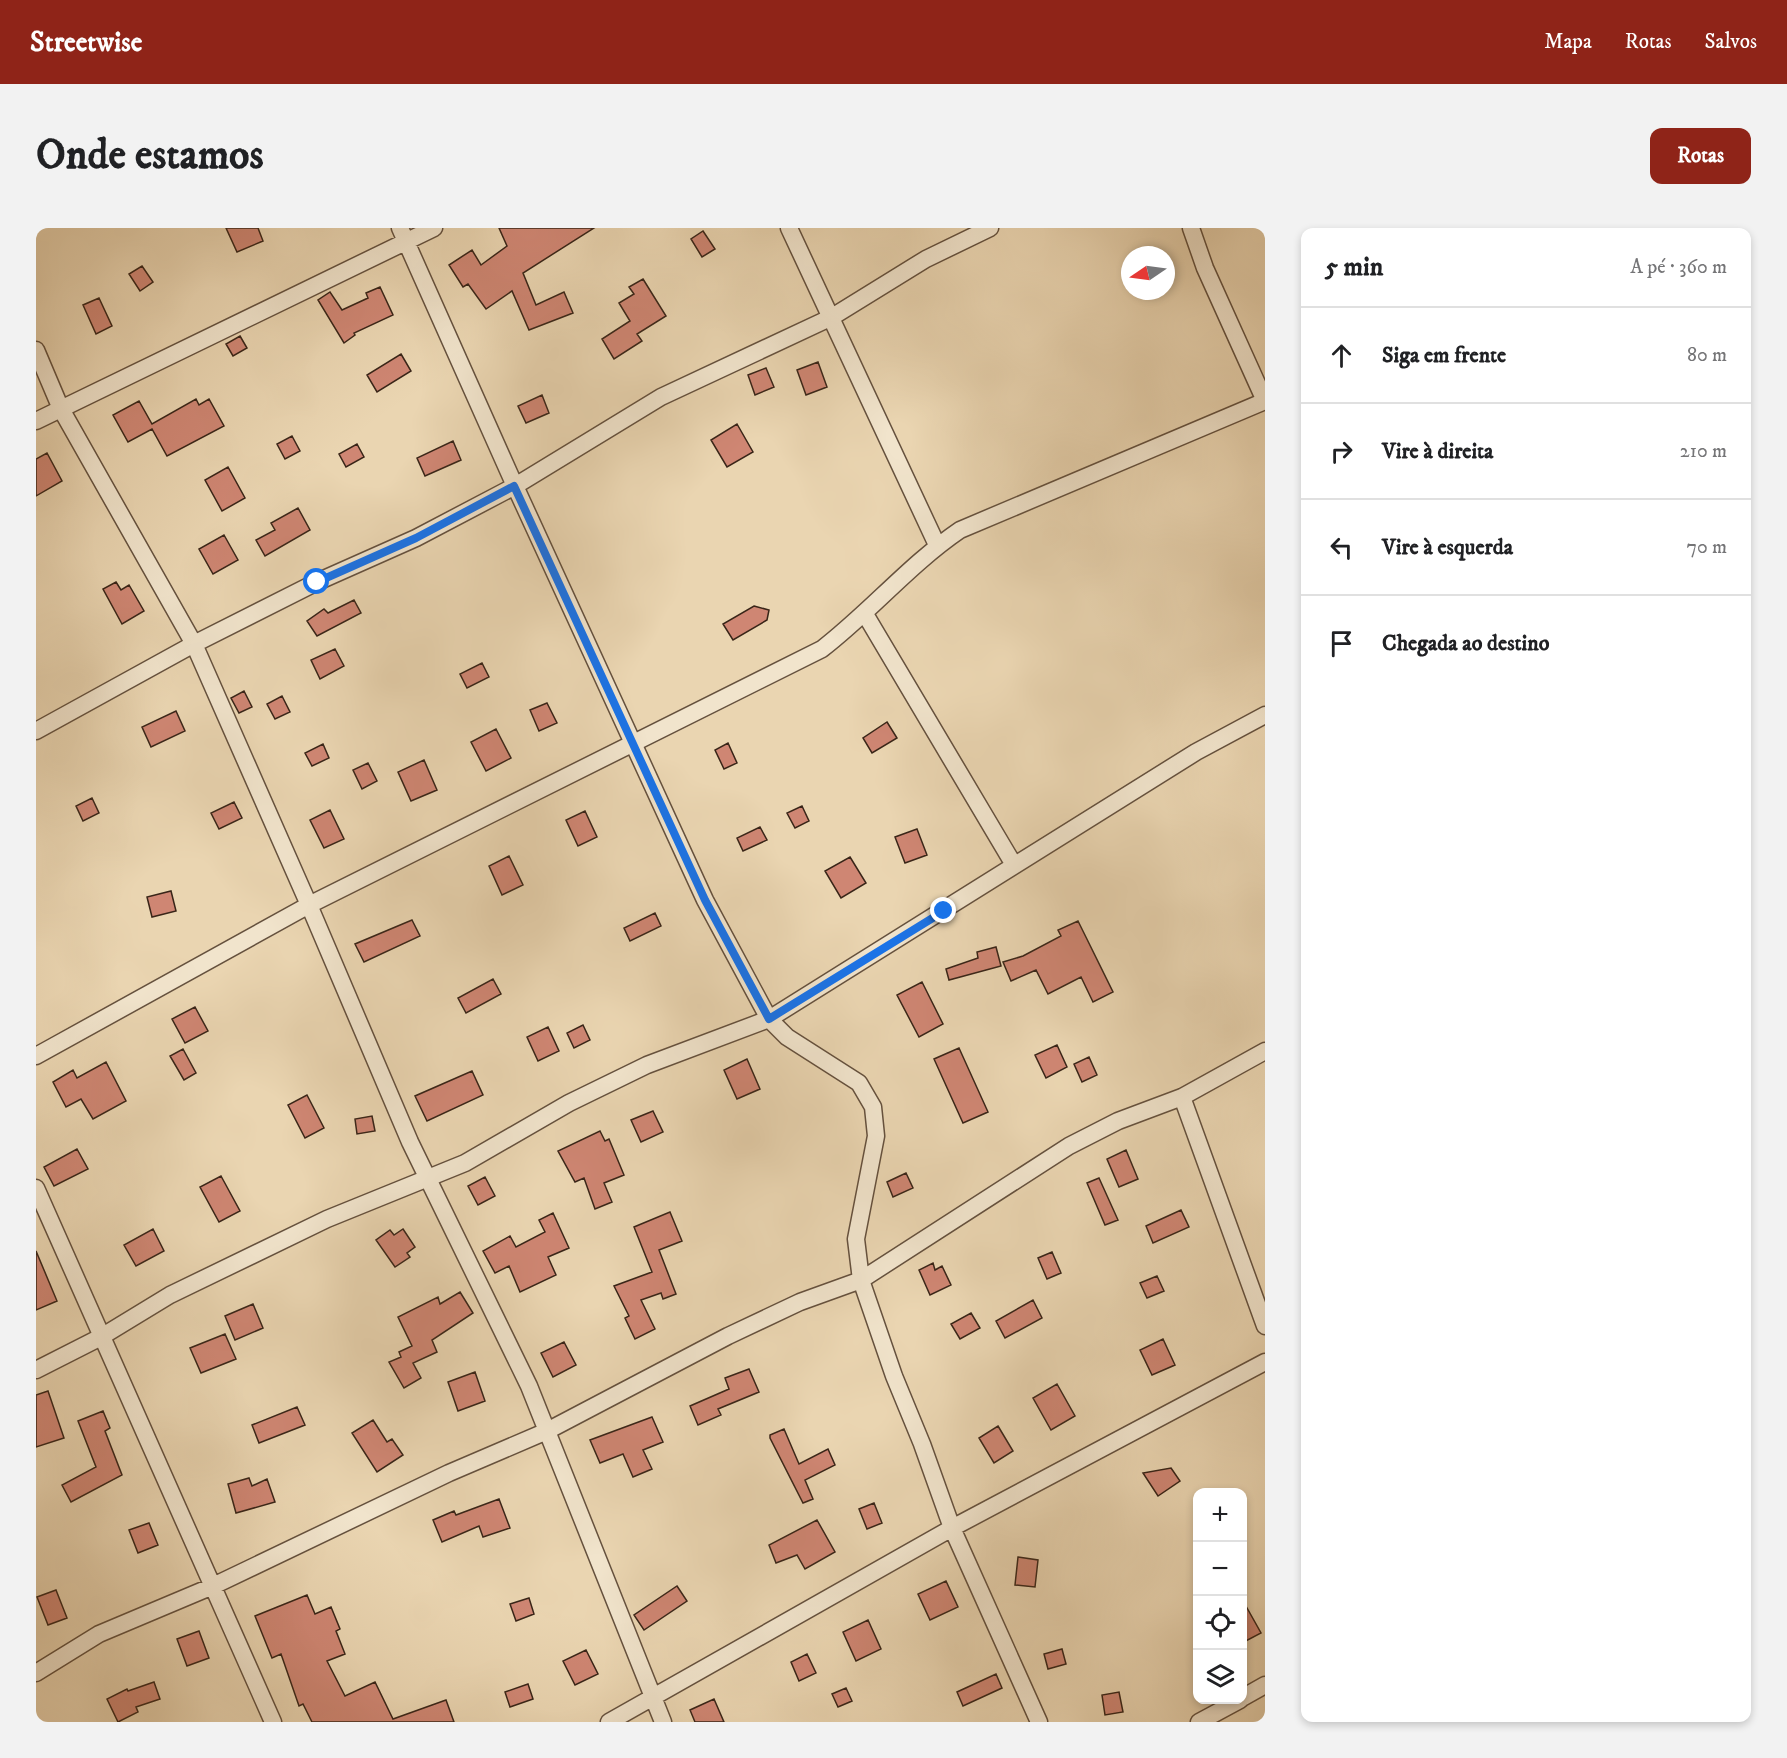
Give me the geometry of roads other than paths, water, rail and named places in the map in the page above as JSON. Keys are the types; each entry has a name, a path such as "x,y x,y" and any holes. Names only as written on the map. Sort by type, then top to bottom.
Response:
{"street":[{"path":"36,421 404,235 434,228"},
{"path":"789,228 937,545"},
{"path":"36,730 194,644 317,582 416,538 514,486 661,397 831,317 926,259 990,228"},
{"path":"36,1056 309,905 822,649 865,614 937,545 960,530 1265,401 1205,267 1191,228"},
{"path":"404,235 514,486 705,900 769,1019 787,1037 859,1083 873,1107 876,1136 856,1239 861,1280 894,1376 922,1444 952,1528 1039,1722"},
{"path":"36,350 61,409 194,644 410,1142 529,1386 663,1722"},
{"path":"865,614 1014,865"},
{"path":"36,1370 101,1337 170,1295 327,1219 465,1163 569,1103 647,1065 769,1019 1196,752 1265,715"},
{"path":"36,1673 99,1634 213,1586 449,1473 547,1431 728,1336 800,1302 861,1280 1069,1146 1118,1121 1182,1096 1265,1051"},
{"path":"1182,1096 1265,1326"},
{"path":"36,1188 273,1722"},
{"path":"609,1722 952,1528 1265,1362"},
{"path":"1247,1696 1265,1685"},
{"path":"1199,1722 1232,1704"}]}
